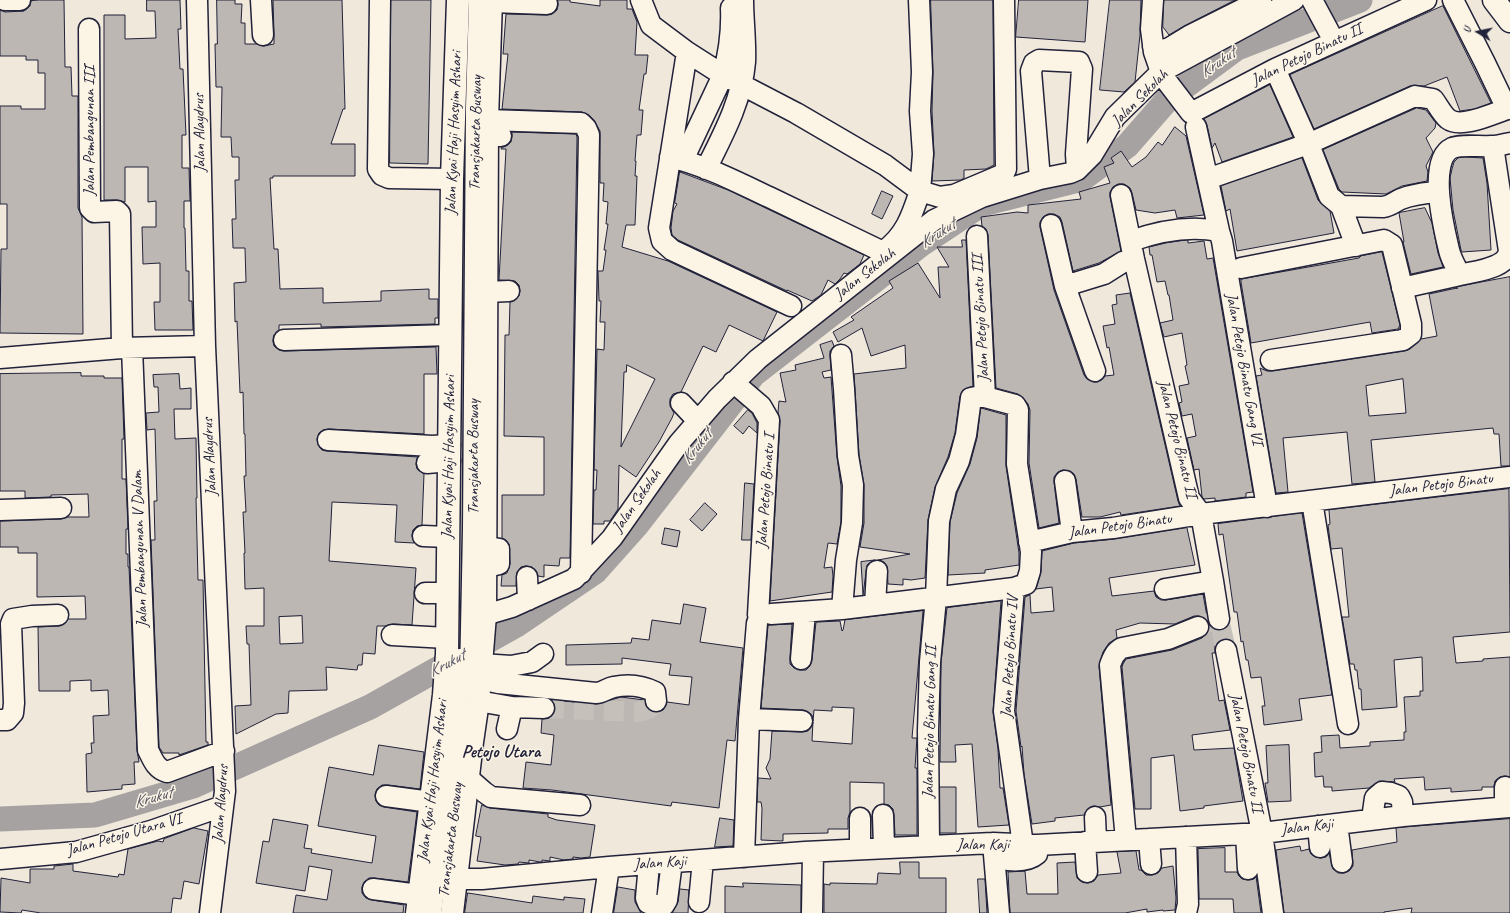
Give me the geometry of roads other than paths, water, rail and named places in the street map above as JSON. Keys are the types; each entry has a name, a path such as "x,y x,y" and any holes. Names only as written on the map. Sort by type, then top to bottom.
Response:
{"main road":[{"name":"Jalan Kyai Haji Hasyim Ashari","path":"452,913 478,701 468,652 448,593 452,179 458,0"},
{"path":"1494,0 1510,21"},
{"name":"Jalan Kyai Haji Hasyim Ashari","path":"418,904 431,802 468,652 485,556 486,292 492,131 487,1"}],"street":[{"path":"5,0 20,0"},
{"name":"Jalan Alaydrus","path":"197,0 205,346 224,753 224,799 210,913"},
{"path":"261,0 263,34"},
{"path":"380,0 378,169 382,175 389,178 452,179"},
{"name":"Transjakarta Busway","path":"442,913 470,694 468,652 465,137 469,0"},
{"path":"640,0 651,25 687,52 723,75 796,113 885,165 920,191 940,197 954,195 999,176 1004,173 1006,169 1004,0"},
{"path":"677,159 723,75 732,22 731,0"},
{"path":"706,169 729,123 741,84 745,60 743,0"},
{"path":"677,159 706,169 752,189 881,251 884,251 900,236 912,216 920,191 923,154 920,111 922,72 919,0"},
{"path":"1153,0 1151,29 1153,46 1163,76 1190,115"},
{"path":"1153,46 1158,49 1166,50 1193,45 1261,0"},
{"name":"Jalan Sekolah","path":"468,652 512,607 574,579 612,538 679,443 698,421 742,390 758,359 934,220 982,197 1040,179 1070,173 1077,170 1092,155 1115,117 1163,76 1193,45 1294,0"},
{"path":"1312,0 1333,39"},
{"name":"Jalan Petojo Binatu II","path":"1190,115 1333,39 1426,0"},
{"path":"1216,176 1308,144 1415,96 1432,99 1449,120 1461,123 1508,109 1453,0"},
{"path":"487,1 547,4"},
{"name":"Transjakarta Busway","path":"431,913 453,747 468,652 473,529 476,116 487,1"},
{"name":"Jalan Pembangunan III","path":"89,29 90,208 94,212 117,211 120,214 127,348"},
{"path":"687,52 677,159 659,228 662,241 672,250 791,306"},
{"path":"1040,179 1031,71 1034,63 1040,60 1079,62 1082,69 1076,154 1077,170"},
{"path":"1275,69 1329,196 1341,206 1356,246"},
{"name":"Jalan Petojo Binatu Gang VI","path":"1190,115 1222,241 1268,507"},
{"path":"1449,120 1452,148"},
{"name":"Jalan Kyai Haji Hasyim Ashari","path":"492,131 581,123 586,128 589,135 581,572"},
{"path":"1402,288 1460,275 1494,267 1507,262 1508,251 1501,145 1452,148 1446,152 1441,161 1438,192 1449,251 1460,275"},
{"path":"1341,206 1390,206 1399,200 1414,194 1438,192"},
{"name":"Jalan Petojo Binatu II","path":"1121,196 1189,498 1201,514 1214,581 1219,619"},
{"path":"1051,226 1065,286 1094,371"},
{"path":"1065,286 1104,274 1123,262 1132,250 1157,232 1192,229 1219,231"},
{"name":"Jalan Petojo Binatu III","path":"936,598 939,521 946,489 959,461 966,435 972,398 985,397 977,236"},
{"path":"1241,268 1384,240 1389,242 1392,246 1411,324 1411,334 1403,340 1271,360"},
{"path":"486,292 509,292"},
{"path":"284,340 450,335"},
{"path":"0,358 127,348 205,346"},
{"name":"Jalan Pembangunan V Dalam","path":"127,348 148,750 154,763 161,770 167,772 224,753"},
{"path":"841,355 848,456 853,485 852,523 846,560 842,609"},
{"name":"Jalan Petojo Binatu I","path":"742,390 766,413 770,420 762,617 749,719 744,857"},
{"path":"762,617 936,598 1024,586 1030,571 1031,552 1017,464 1018,410 1015,405 985,397"},
{"path":"681,403 698,421"},
{"path":"328,440 432,446 450,453"},
{"path":"427,463 450,453"},
{"name":"Jalan Petojo Binatu","path":"1029,542 1072,532 1113,528 1201,514 1510,477"},
{"path":"1065,481 1072,532"},
{"path":"1312,501 1348,724"},
{"path":"0,510 61,508"},
{"path":"423,536 448,537"},
{"path":"875,605 877,571"},
{"path":"527,577 528,600"},
{"path":"1166,589 1214,581"},
{"name":"Jalan Petojo Binatu IV","path":"998,913 1014,844 1004,711 1014,588"},
{"path":"425,593 448,593"},
{"name":"Jalan Petojo Binatu Gang II","path":"936,598 930,662 928,731 943,842"},
{"path":"801,659 804,612"},
{"path":"0,720 7,720 13,713 14,708 10,624 13,618 58,616"},
{"path":"1126,840 1110,665 1117,651 1122,648 1168,638 1198,627"},
{"path":"392,635 468,652 512,666 532,662 543,654"},
{"name":"Jalan Petojo Binatu II","path":"1226,650 1254,834"},
{"path":"468,652 498,682 596,693 601,693 614,687 645,687 655,692 656,701"},
{"path":"478,701 512,706 544,708"},
{"path":"507,729 512,706"},
{"path":"749,719 802,722"},
{"path":"468,778 491,797 580,805"},
{"path":"1505,787 1508,807"},
{"path":"386,796 431,802"},
{"name":"Jalan Petojo Utara VI","path":"0,859 76,852 151,831 224,799"},
{"name":"Jalan Kaji","path":"456,879 482,879 605,867 809,852 873,849 943,842 1014,844 1091,842 1254,834 1372,819 1508,807"},
{"path":"872,817 873,849"},
{"path":"1087,872 1095,817"},
{"path":"1320,847 1328,825"},
{"path":"1328,825 1342,862"},
{"path":"1248,868 1254,834"},
{"path":"1254,834 1273,913"},
{"path":"1182,837 1184,909"},
{"path":"1149,839 1151,864"},
{"path":"802,913 809,852"},
{"path":"809,852 812,913"},
{"path":"699,902 704,860"},
{"path":"650,864 646,898 648,903 658,906 664,905 667,900 672,862"},
{"path":"594,913 605,867"},
{"path":"602,913 605,867"},
{"path":"373,889 418,904"}],"waterway":[{"name":"Krukut","path":"0,819 95,815 193,786 370,707 518,624 595,572 636,526 753,375 923,243 982,204 1082,179 1127,146 1168,99 1237,48 1360,0"}],"tunnel":[{"path":"1198,627 1219,619 1226,650"},
{"path":"544,708 637,712 646,710 655,704 656,701"}],"district":[{"name":"Petojo Utara","path":"501,752"}]}
